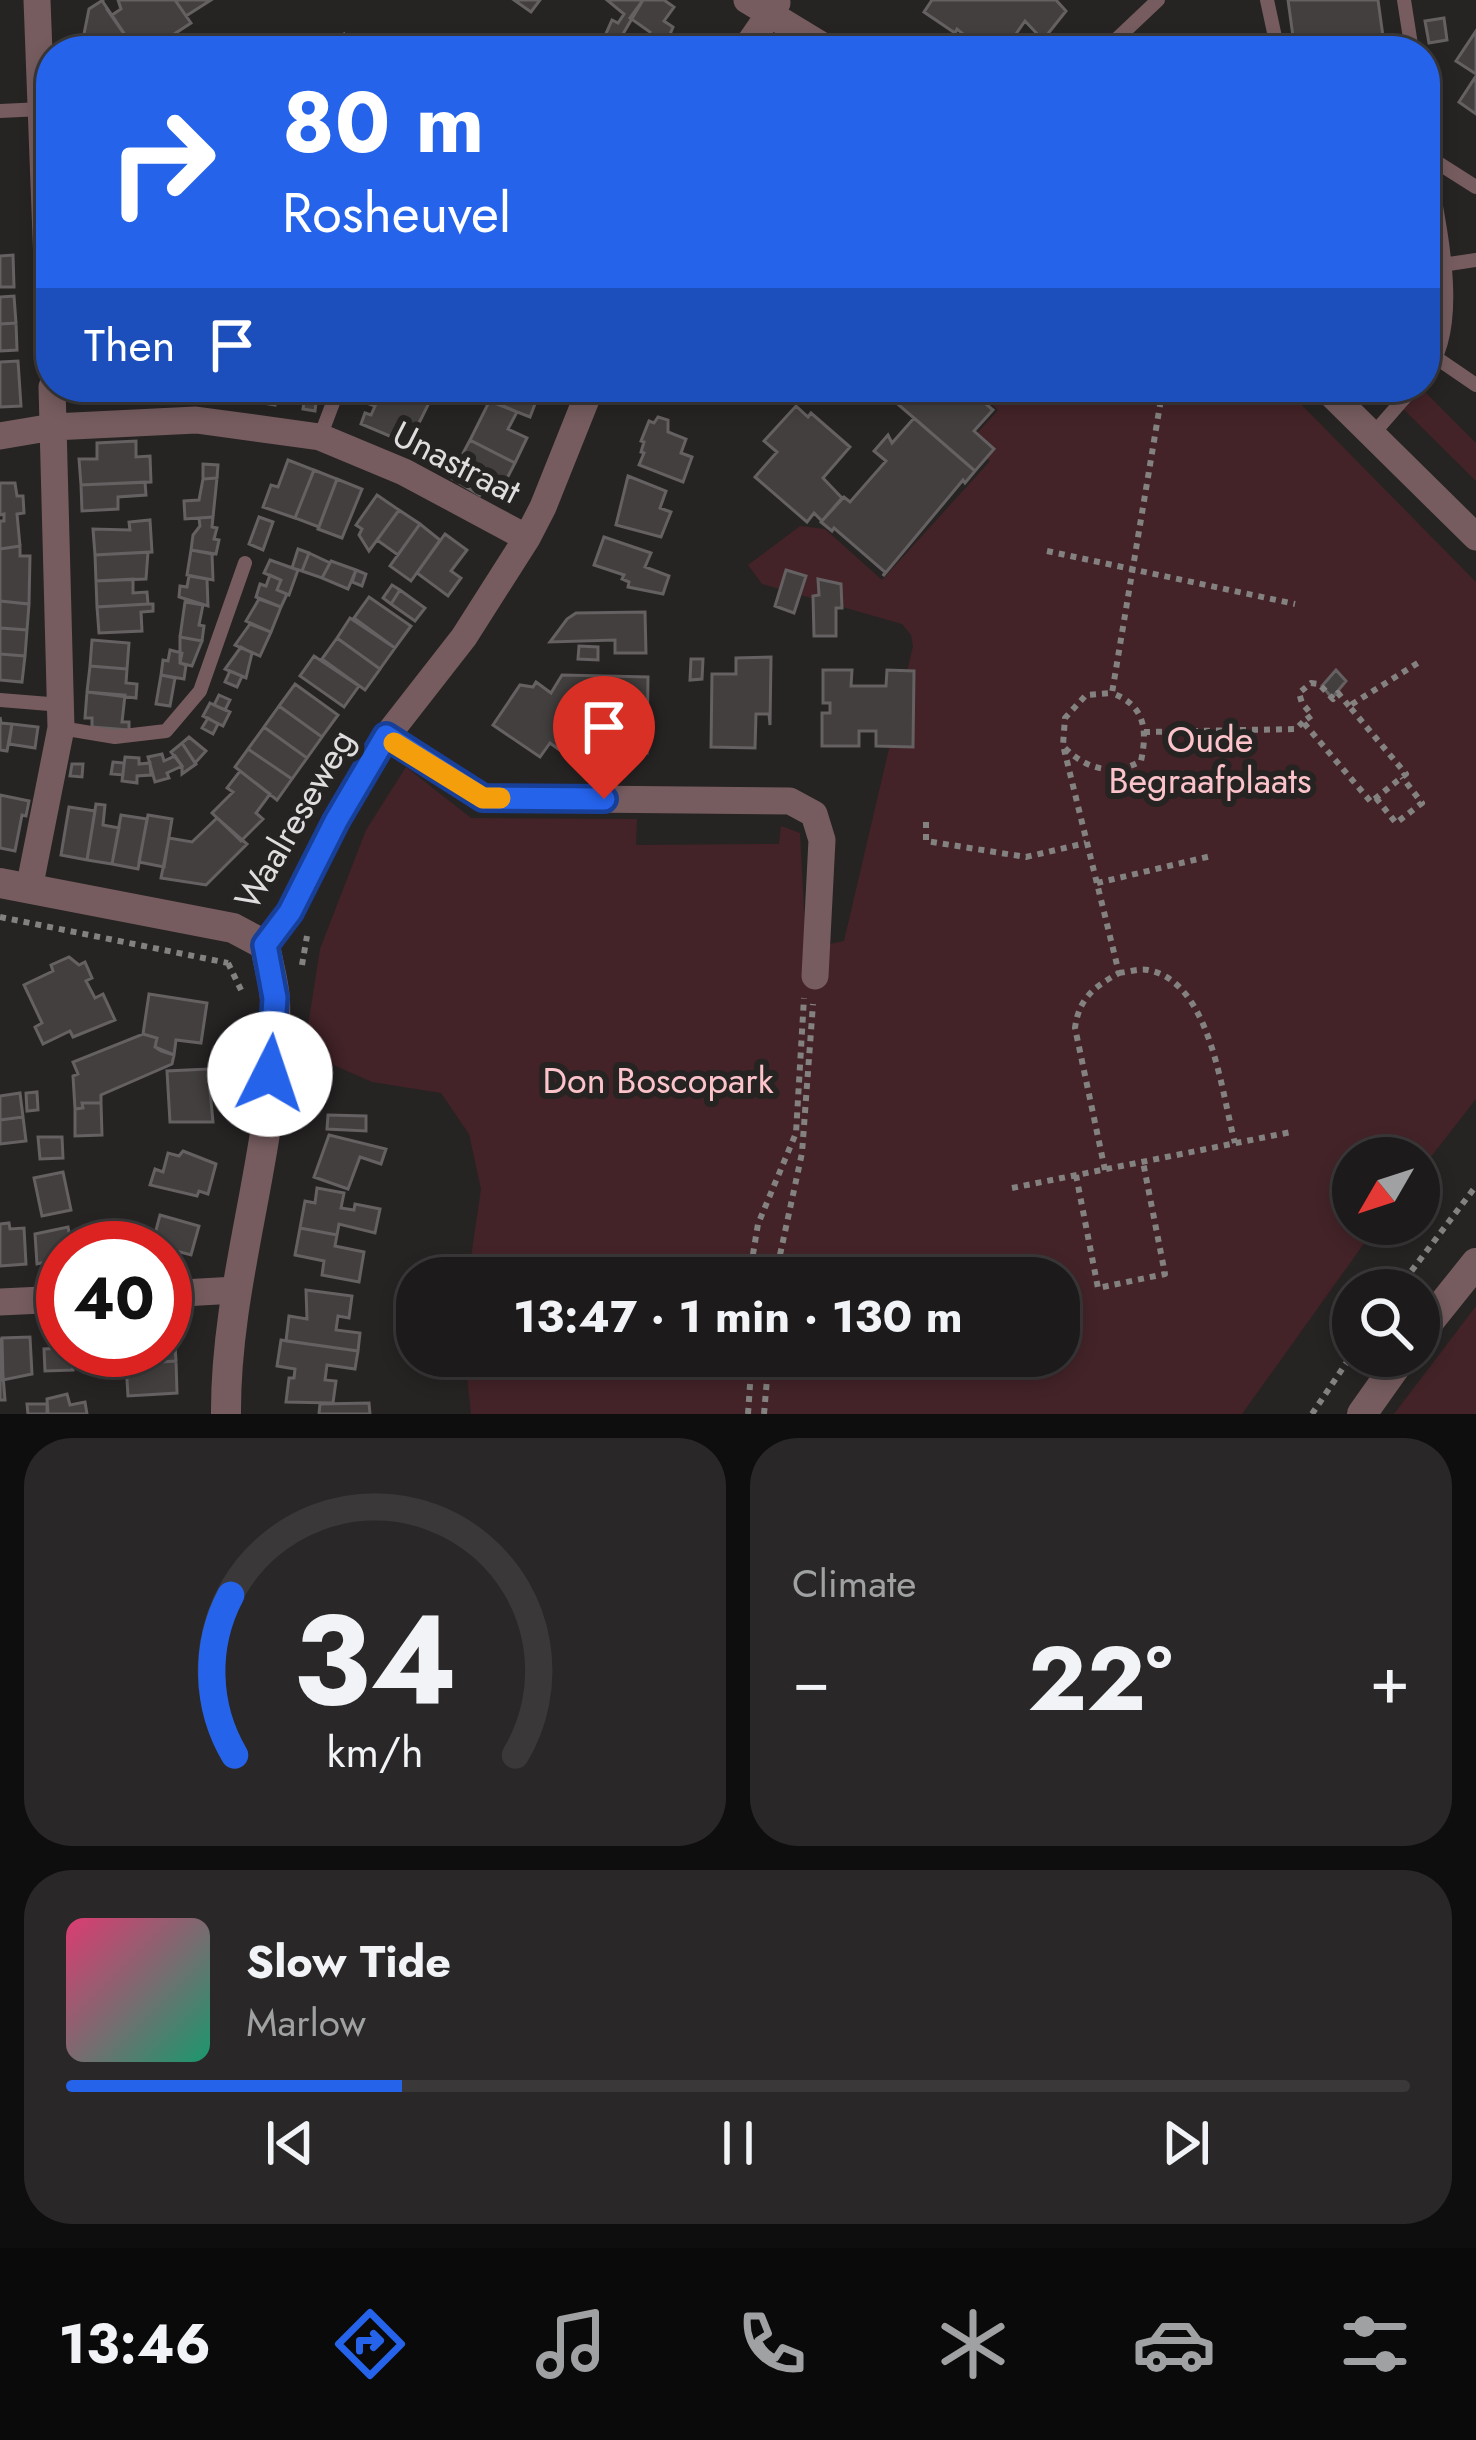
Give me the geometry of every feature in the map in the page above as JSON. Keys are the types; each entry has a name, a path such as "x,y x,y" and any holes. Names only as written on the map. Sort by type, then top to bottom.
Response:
{"street":[{"path":"44,36 45,4"},
{"path":"752,36 768,8 809,36"},
{"path":"52,402 61,716 14,886 233,928 265,945"},
{"name":"Waalreseweg","path":"226,1414 236,1290 267,1111 275,998 265,945 290,912 386,736 464,637 526,538 585,402"},
{"path":"1340,402 1476,537"},
{"name":"Unastraat","path":"0,436 53,427 196,420 320,437 404,472 526,538"},
{"path":"386,736 483,798 790,801 814,814 822,840 810,988"},
{"path":"1440,1308 1476,1263"},
{"path":"192,1292 236,1290"},
{"path":"0,1302 36,1300"},
{"path":"1362,1414 1388,1377"}],"lane":[{"path":"1120,36 1158,0"},
{"path":"1267,0 1274,36"},
{"path":"1404,0 1410,36"},
{"path":"0,111 36,109"},
{"path":"1440,165 1476,187"},
{"path":"1440,251 1448,307 1440,349"},
{"path":"1442,265 1476,260"},
{"path":"1440,360 1476,386"},
{"path":"320,437 333,402"},
{"path":"1373,434 1401,402"},
{"path":"0,700 116,737 166,731 200,691 245,563"}],"path":[{"path":"1112,693 1160,402"},
{"path":"1047,551 1295,604"},
{"path":"1348,706 1421,661"},
{"path":"1144,732 1296,729 1303,722 1312,715 1299,693 1311,683 1319,684 1333,699 1338,693 1406,774 1371,802 1303,722"},
{"path":"1063,745 1091,768 1126,769 1142,760 1142,714 1129,700 1112,693 1086,695 1065,718 1063,745 1119,973"},
{"path":"1376,798 1396,823 1422,803 1402,777"},
{"path":"926,822 926,842 975,851 1026,857 1086,843"},
{"path":"1096,883 1211,856"},
{"path":"236,902 264,892"},
{"path":"0,917 228,963"},
{"path":"1105,1170 1075,1028 1077,1009 1093,988 1119,973 1147,969 1179,985 1200,1013 1234,1144"},
{"path":"752,1257 758,1224 796,1133 810,988"},
{"path":"780,1257 802,1153 810,988"},
{"path":"1012,1188 1291,1132"},
{"path":"1076,1175 1098,1288 1165,1274 1143,1162"},
{"path":"1413,1269 1476,1186"},
{"path":"748,1414 751,1377"},
{"path":"764,1414 767,1377"},
{"path":"1312,1414 1337,1377"}],"green space":[{"path":"989,402 1299,402 1476,582 1476,1099 1440,1145 1440,1137 1332,1137 1332,1245 1363,1245 1346,1269 1332,1269 1332,1288 1242,1414 471,1414 467,1377 1080,1377 1080,1257 471,1257 481,1189 469,1134 441,1093 372,1082 304,1052 320,949 366,830 406,767 471,818 637,819 636,845 779,844 781,826 800,833 806,949 844,941 913,646 911,635 902,624 762,584 748,565 800,526 825,529 882,580 990,461 969,442 998,410"},
{"path":"1396,402 1435,402 1476,443 1476,481"},
{"path":"1476,1306 1476,1414 1394,1414 1422,1377 1440,1377 1440,1353"}],"building":[{"path":"103,0 126,36 84,36 89,9"},
{"path":"118,0 175,0 191,23 171,36 126,36 106,8 112,15 121,9"},
{"path":"175,0 211,0 186,16"},
{"path":"514,0 540,0 531,12"},
{"path":"607,0 643,0 622,36 605,36 612,20 618,23 624,14"},
{"path":"643,0 664,0 674,7 664,21 673,27 669,36 648,36 650,32 630,18"},
{"path":"932,0 1056,0 1066,11 1046,36 1039,36 1025,21 1014,36 966,36 924,12"},
{"path":"1288,0 1378,0 1383,36 1293,36"},
{"path":"1444,18 1447,40 1428,36 1425,21"},
{"path":"1476,31 1476,74 1456,61"},
{"path":"1476,76 1476,114 1459,102"},
{"path":"13,255 14,287 0,287 0,256"},
{"path":"14,296 16,323 0,324 0,297"},
{"path":"16,323 17,350 0,351 0,324"},
{"path":"18,361 21,406 0,407 0,362"},
{"path":"304,402 316,402 315,411 303,409"},
{"path":"364,402 430,402 414,433 396,428 392,437 361,424 375,406"},
{"path":"489,402 517,412 508,429 527,438 515,463 470,440"},
{"path":"494,402 536,402 530,417"},
{"path":"895,402 984,402 993,410 974,431 994,449 975,471"},
{"path":"796,406 850,447 823,478 842,498 822,521 814,513 807,522 755,477 777,452 764,441"},
{"path":"658,417 668,420 668,432 686,439 681,453 692,457 683,482 639,465 644,453 641,441 649,421 654,423"},
{"path":"914,418 975,471 883,576 885,572 821,522 844,497 850,502 886,461 874,451 888,435 892,443"},
{"path":"470,440 515,463 502,488 483,478 476,492 481,496 431,466 440,449 460,459"},
{"path":"136,441 136,457 150,456 151,482 81,485 79,459 97,459 97,443"},
{"path":"288,460 314,470 295,518 263,507 271,485 278,487"},
{"path":"203,464 218,465 217,478 203,479"},
{"path":"314,470 337,479 319,527 295,518"},
{"path":"628,476 666,491 660,508 671,512 661,537 616,525"},
{"path":"217,478 213,517 185,519 184,501 199,500 203,479"},
{"path":"337,479 362,489 342,538 318,529"},
{"path":"145,482 146,495 118,497 118,509 82,511 81,485"},
{"path":"0,483 15,483 17,496 23,496 24,513 17,514 20,546 0,549 4,514 0,515"},
{"path":"377,495 399,510 369,551 356,525"},
{"path":"399,510 420,524 398,555 377,540"},
{"path":"213,517 214,539 219,540 216,554 191,550 199,518"},
{"path":"259,517 273,522 263,550 249,544"},
{"path":"150,520 152,552 95,555 93,529 130,530 129,522"},
{"path":"420,524 440,540 411,581 390,566"},
{"path":"445,534 467,550 451,571 461,578 448,596 417,573"},
{"path":"604,537 651,553 645,567 669,576 663,594 628,587 624,575 594,565"},
{"path":"20,546 20,556 30,556 29,604 0,601 0,549"},
{"path":"298,549 309,553 302,571 292,568"},
{"path":"191,550 212,554 213,580 187,575"},
{"path":"148,552 146,579 96,581 95,555"},
{"path":"309,553 330,563 322,578 302,571"},
{"path":"270,560 298,570 289,595 277,590 281,580 264,573"},
{"path":"331,561 356,570 348,589 322,578"},
{"path":"356,570 366,574 362,586 352,582"},
{"path":"786,570 806,576 794,613 775,606"},
{"path":"270,575 281,580 277,590 287,594 281,607 256,597 260,584 266,586"},
{"path":"189,576 207,579 208,606 179,597 180,586 187,587"},
{"path":"133,579 133,593 147,592 148,604 97,607 96,581"},
{"path":"818,579 841,584 836,636 814,636 813,596 819,595"},
{"path":"392,585 400,590 391,604 383,598"},
{"path":"400,590 425,608 415,621 391,604"},
{"path":"369,597 411,626 395,648 354,618"},
{"path":"259,599 281,607 271,632 246,621"},
{"path":"0,601 29,604 27,630 0,628"},
{"path":"185,602 203,605 202,641 180,637"},
{"path":"153,604 153,611 141,612 142,631 99,633 97,607"},
{"path":"645,612 646,653 615,653 615,640 550,642 576,613"},
{"path":"350,618 395,648 380,669 337,638"},
{"path":"250,624 271,632 260,656 235,645"},
{"path":"0,628 27,630 25,656 0,654"},
{"path":"180,637 202,641 192,666 180,663"},
{"path":"337,638 380,669 365,690 322,659"},
{"path":"92,640 129,643 127,669 90,666"},
{"path":"579,646 598,647 598,660 578,659"},
{"path":"241,647 252,653 246,678 225,669"},
{"path":"170,650 182,653 184,679 161,675"},
{"path":"0,654 25,656 22,682 0,680"},
{"path":"314,656 359,686 344,707 300,676"},
{"path":"771,657 770,725 769,714 756,714 755,748 711,747 712,674 736,674 736,658"},
{"path":"691,659 703,659 702,679 690,680"},
{"path":"90,666 127,669 126,683 137,684 136,698 87,692"},
{"path":"823,670 852,670 851,686 886,686 887,670 914,671 913,747 876,746 876,731 859,731 859,746 822,746 822,713 830,713 830,703 823,703"},
{"path":"1336,670 1346,681 1332,698 1322,686"},
{"path":"230,671 242,676 237,687 225,682"},
{"path":"161,675 175,678 170,706 156,704"},
{"path":"562,675 648,677 647,753 561,751 550,743 540,757 493,725 520,685 533,687 536,682 551,693"},
{"path":"295,684 338,715 322,737 279,706"},
{"path":"87,692 125,695 122,722 129,722 129,730 92,727 92,718 85,718"},
{"path":"219,695 230,700 225,710 214,705"},
{"path":"210,703 230,712 223,726 203,716"},
{"path":"279,706 322,737 307,758 264,727"},
{"path":"0,717 1,723 12,724 7,751 0,750"},
{"path":"208,718 218,724 213,734 202,728"},
{"path":"12,724 38,727 35,748 9,744"},
{"path":"264,727 307,758 292,779 248,749"},
{"path":"189,737 206,751 195,763 182,743"},
{"path":"182,743 196,764 182,774 171,752"},
{"path":"248,749 292,779 277,800 235,767"},
{"path":"162,754 164,761 175,756 182,766 167,773 169,778 155,782 148,757"},
{"path":"125,757 150,763 151,775 137,776 137,783 122,781"},
{"path":"113,762 124,763 123,775 111,774"},
{"path":"72,764 83,764 82,777 70,776"},
{"path":"240,771 270,794 256,813 263,819 241,841 212,813 233,792 227,788"},
{"path":"0,795 29,801 15,851 0,848"},
{"path":"96,804 105,805 103,825 119,828 112,864 87,860"},
{"path":"69,807 95,811 87,860 61,855"},
{"path":"121,815 147,819 138,869 112,864"},
{"path":"148,815 172,819 164,867 139,862"},
{"path":"217,818 247,844 206,885 161,878 169,838 192,842"},
{"path":"69,957 79,965 85,962 92,978 86,981 95,998 103,994 115,1020 73,1037 70,1031 43,1044 35,1027 42,1023 24,985"},
{"path":"149,994 207,1003 201,1043 176,1040 174,1055 155,1047 157,1038 143,1034"},
{"path":"143,1034 157,1038 155,1047 174,1055 172,1064 101,1095 101,1103 82,1103 83,1108 75,1109 73,1076 78,1074 73,1062"},
{"path":"208,1069 213,1122 170,1122 167,1071"},
{"path":"37,1092 38,1110 27,1111 26,1093"},
{"path":"20,1093 23,1117 0,1120 0,1096"},
{"path":"82,1103 101,1103 102,1135 75,1136 75,1109 83,1108"},
{"path":"328,1115 366,1116 366,1131 327,1129"},
{"path":"23,1117 26,1141 0,1144 0,1120"},
{"path":"329,1135 386,1149 381,1164 360,1157 348,1189 314,1177"},
{"path":"38,1137 62,1137 63,1158 40,1159"},
{"path":"183,1151 216,1164 208,1194 199,1191 197,1196 150,1185 155,1169 163,1172 168,1153 179,1156"},
{"path":"63,1172 71,1210 42,1216 34,1178"},
{"path":"317,1188 344,1193 341,1208 354,1210 355,1204 380,1209 375,1233 339,1224 337,1235 300,1228 305,1201 315,1203"},
{"path":"9,1223 10,1229 24,1228 26,1264 0,1266 0,1224"},
{"path":"192,1224 199,1226 192,1251"},
{"path":"300,1228 337,1235 335,1246 364,1252 359,1282 322,1275 324,1261 295,1255"},
{"path":"306,1290 352,1296 349,1318 338,1316 336,1330 360,1333 358,1351 286,1341 289,1316 307,1319"},
{"path":"30,1337 32,1374 3,1380 2,1338"},
{"path":"0,1338 5,1400 0,1400"},
{"path":"281,1340 358,1351 355,1369 327,1365 325,1380 336,1381 333,1403 286,1402 295,1369 277,1366"},
{"path":"127,1377 176,1377 177,1393 128,1396"},
{"path":"67,1394 70,1405 85,1402 87,1414 48,1414 47,1399"},
{"path":"369,1403 370,1414 319,1414 320,1404"},
{"path":"27,1404 47,1404 47,1414 28,1414"}],"slow traffic":[{"path":"394,743 483,798 500,798"}],"route":[{"path":"270,1074 275,998 265,945 290,912 386,736 483,798 604,799"}],"park label":[{"name":"Oude Begraafplaats","path":"1210,760"},
{"name":"Don Boscopark","path":"658,1080"}]}
